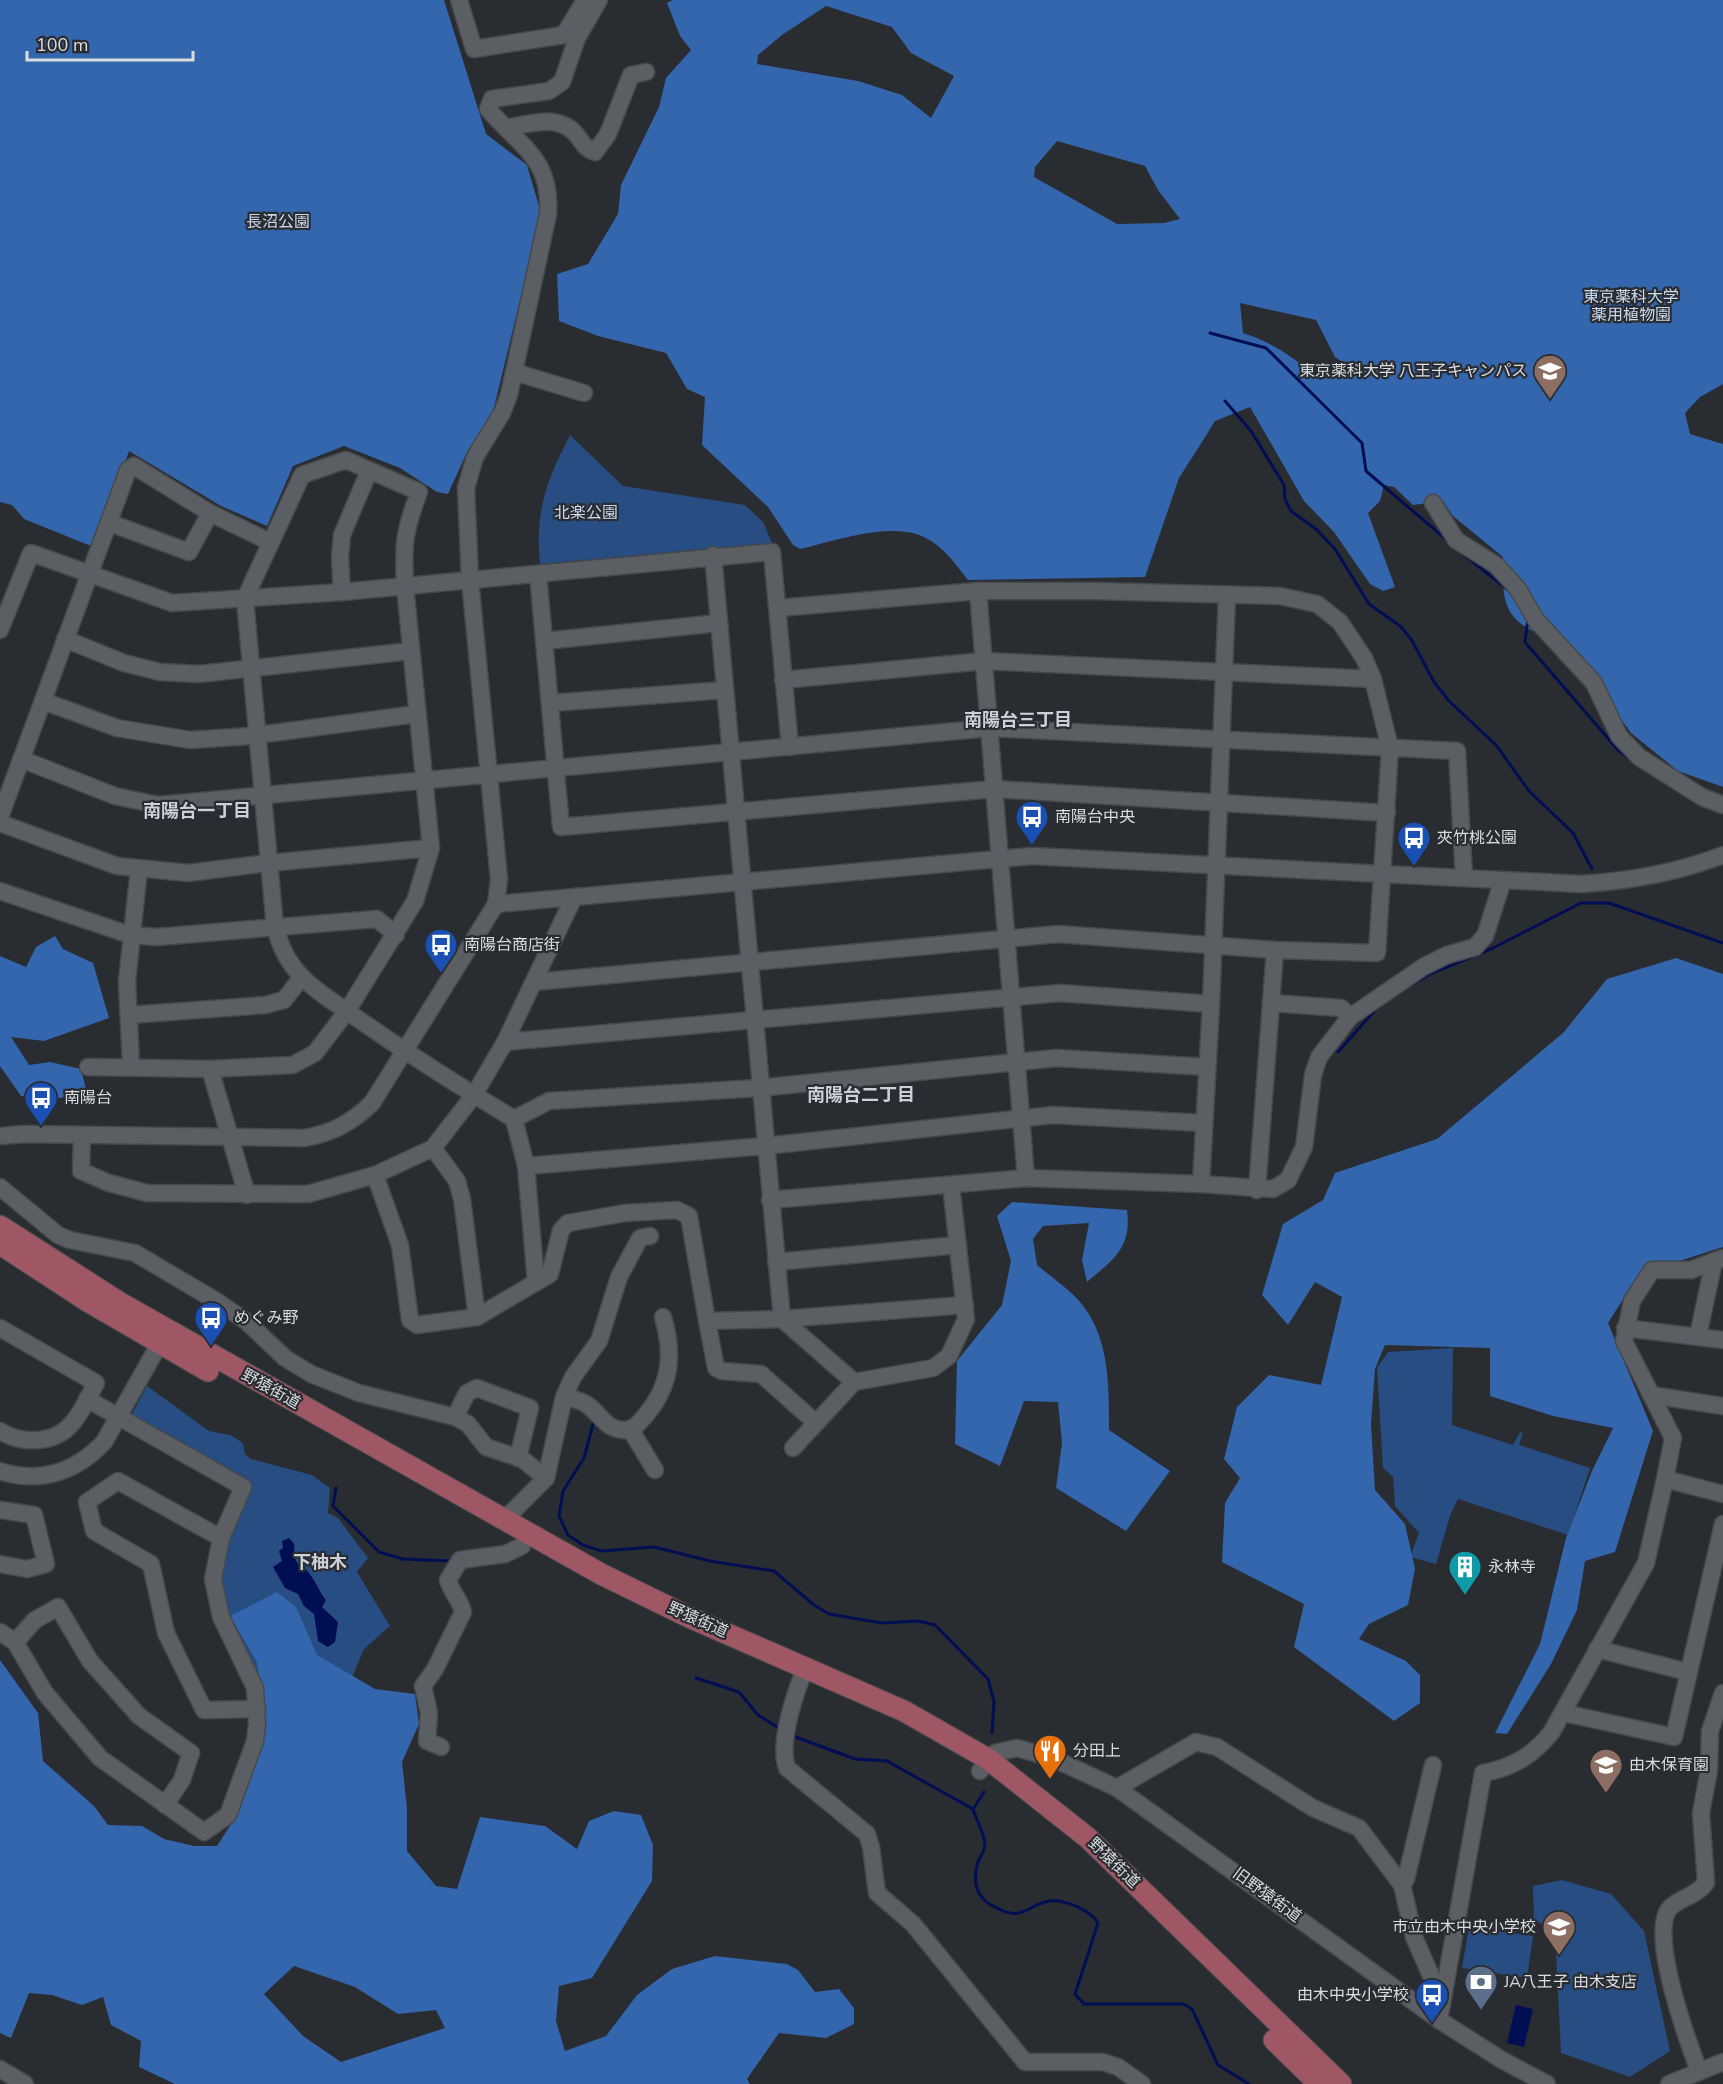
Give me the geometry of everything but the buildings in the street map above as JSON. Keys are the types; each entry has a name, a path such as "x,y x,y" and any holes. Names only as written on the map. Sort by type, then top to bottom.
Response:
{"main road":[{"name":"野猿街道","path":"0,1226 163,1337 522,1546 603,1590 674,1624 904,1711 1088,1838 1341,2084"},
{"name":"野猿街道","path":"0,1244 89,1302 163,1337 651,1599 803,1674"},
{"name":"野猿街道","path":"984,1765 1088,1856 1319,2084"}],"street":[{"path":"459,0 474,49 564,34 585,0"},
{"path":"0,1136 304,1138 338,1130 354,1120 372,1102 496,904 499,879 470,580 466,488 476,457 502,413 514,372 548,214 549,193 545,176 537,160 488,110 492,99 549,91 562,82 577,38 599,0"},
{"path":"507,128 560,123 568,126 585,148 595,152 608,134 631,75 646,72"},
{"path":"514,372 584,393"},
{"path":"88,1066 210,1069 293,1065 315,1053 347,1011 396,935 415,901 431,848 405,586 404,536 419,492 346,460 302,475 245,600 275,927 280,944 302,977 347,1011 404,1053 514,1119 526,1166 536,1282"},
{"path":"0,817 128,470 134,466 210,513 270,542"},
{"path":"342,592 340,557 342,535 369,471"},
{"path":"1433,503 1456,540 1496,565 1518,590 1536,620 1594,683 1618,736 1639,757 1701,797 1723,805"},
{"path":"110,523 189,552 210,513"},
{"path":"0,630 31,553 164,602 245,600 538,574 713,555 772,552 790,747"},
{"path":"713,555 782,1319 854,1382"},
{"path":"538,574 561,827 994,789 1387,813"},
{"path":"534,982 1058,934 1275,950 1377,953 1390,748 1373,679 1364,658 1340,622 1317,604 1280,596 978,591 778,608"},
{"path":"978,591 1026,1178"},
{"path":"1201,1184 1211,1004 1227,595"},
{"path":"544,641 719,623"},
{"path":"65,639 124,663 160,672 200,674 411,651"},
{"path":"783,680 984,661 1224,670 1373,679"},
{"path":"550,703 725,690"},
{"path":"43,701 117,728 154,736 190,740 256,735 417,714"},
{"path":"21,759 136,802 158,805 989,728 1457,751 1464,877"},
{"path":"0,823 117,866 188,873 431,848"},
{"path":"496,904 1032,856 1581,884 1629,881 1665,874 1723,855"},
{"path":"131,1066 127,981 130,935 139,869"},
{"path":"770,1200 1026,1178 1273,1189 1288,1180 1304,1147 1313,1075 1319,1057 1350,1017 1423,967 1447,955 1475,947 1485,936 1503,880"},
{"path":"0,891 130,935 157,937 376,919 396,935"},
{"path":"82,1135 81,1171 109,1183 147,1193 308,1194 375,1175 433,1148 474,1095 505,1042 574,897"},
{"path":"1257,1190 1275,950"},
{"path":"129,1015 265,1005 284,1000 302,977"},
{"path":"505,1042 1060,993 1211,1004"},
{"path":"1271,1003 1341,1008 1350,1017"},
{"path":"514,1119 549,1101 760,1088 1057,1058 1207,1067"},
{"path":"210,1069 247,1195"},
{"path":"526,1166 765,1146 1053,1115 1203,1123"},
{"path":"433,1148 457,1181 462,1199 477,1317"},
{"path":"375,1175 400,1245 410,1320 417,1325 477,1317 550,1274 561,1230 568,1223 625,1213 677,1210 688,1216 716,1368 722,1371 760,1374 816,1423"},
{"path":"793,1448 854,1382 933,1368 949,1356 966,1319 951,1185"},
{"path":"0,1187 58,1235 70,1240 122,1248 135,1253 218,1302 247,1322 285,1358 311,1374 359,1394 455,1417 468,1424 486,1447 518,1458 546,1478"},
{"path":"504,1520 546,1478 564,1397 573,1377 599,1341 624,1267 640,1238 650,1236"},
{"path":"776,1262 958,1245"},
{"path":"1439,2020 1483,1773 1500,1770 1524,1759 1538,1748 1564,1713 1646,1563 1673,1438 1624,1341 1632,1301 1652,1270 1691,1270 1719,1260"},
{"path":"1698,1336 1719,1260"},
{"path":"707,1321 782,1319 965,1305"},
{"path":"564,1397 586,1404 610,1426 624,1431 634,1428 656,1404 668,1374 669,1338 663,1317"},
{"path":"0,1328 96,1383 74,1421 65,1431 36,1441 20,1440 0,1431"},
{"path":"1625,1328 1723,1340"},
{"path":"0,1471 31,1477 53,1475 73,1467 92,1455 104,1442 163,1337"},
{"path":"455,1417 467,1393 477,1388 530,1408 518,1458"},
{"path":"1652,1395 1723,1406"},
{"path":"0,1632 15,1642 45,1693 100,1758 204,1832 228,1815 255,1741 257,1709 255,1688 249,1671 221,1617 215,1598 213,1579 221,1538 243,1487 87,1399"},
{"path":"630,1429 655,1470"},
{"path":"1665,1479 1723,1494"},
{"path":"221,1538 118,1481 87,1502 94,1531 151,1564 166,1633 204,1710 257,1709"},
{"path":"0,1510 34,1515 46,1564 27,1569 0,1564"},
{"path":"1564,1713 1674,1737 1723,1524"},
{"path":"441,1747 427,1741 429,1713 423,1686 435,1669 463,1612 448,1580 457,1564 505,1554 522,1546"},
{"path":"15,1642 35,1620 58,1607 90,1661 138,1716 190,1753 182,1780 165,1805"},
{"path":"1597,1649 1688,1672"},
{"path":"803,1674 783,1756 787,1768 867,1834 877,1893 913,1924 1025,2062 1103,2062 1118,2067 1142,2084"},
{"path":"1699,2071 1677,2012 1664,1919 1670,1908 1698,1893 1706,1882 1701,1813 1709,1770 1710,1731 1723,1693"},
{"path":"1117,1788 1196,1742 1211,1745 1282,1786 1313,1808 1359,1828 1402,1885 1414,1937 1442,2001"},
{"name":"旧野猿街道","path":"984,1765 1004,1749 1029,1750 1068,1764 1117,1788 1439,2020 1540,2083"},
{"path":"1402,1885 1406,1879 1433,1765"},
{"path":"1669,2084 1723,2062"},
{"path":"0,2069 25,2084"}],"green space":[{"name":"長沼公園","path":"0,0 444,0 486,134 527,165 541,213 492,416 468,450 448,494 437,492 400,468 344,446 293,466 267,526 221,506 129,451 96,548 24,519 12,505 0,502"},
{"name":"東京薬科大学 薬用植物園","path":"673,0 1723,0 1723,384 1700,397 1685,413 1690,434 1723,444 1723,787 1678,771 1631,733 1555,627 1537,633 1516,619 1510,611 1504,593 1503,557 1453,516 1443,501 1413,505 1394,487 1384,485 1380,501 1368,513 1395,587 1383,591 1370,584 1334,532 1304,501 1250,407 1215,421 1179,478 1145,577 968,580 938,546 926,538 897,531 880,531 846,537 800,549 793,545 768,507 702,445 705,397 687,389 666,353 598,336 559,321 557,274 588,264 618,214 621,185 659,107 666,78 691,50 680,36 667,3","holes":["826,6 892,27 911,53 954,76 931,118 902,95 858,81 757,64 758,55 782,35","1057,141 1145,166 1158,190 1180,219 1164,223 1117,224 1034,177 1035,167","1240,303 1316,320 1335,357 1352,369 1320,380 1284,352 1265,341 1243,333"]},
{"name":"北楽公園","path":"570,435 623,486 745,505 763,522 772,543 540,564 539,528 544,497 554,467"},
{"path":"55,936 63,949 93,963 109,1018 44,1041 11,1037 29,1065 50,1062 81,1069 86,1089 61,1098 21,1096 0,1066 0,956 26,967 36,947"},
{"path":"1676,958 1723,974 1723,1247 1639,1274 1608,1323 1653,1431 1615,1552 1585,1561 1577,1610 1551,1664 1507,1734 1495,1733 1540,1644 1566,1538 1592,1471 1613,1428 1553,1416 1490,1396 1490,1348 1385,1345 1375,1369 1371,1424 1375,1490 1405,1524 1415,1569 1408,1605 1369,1624 1359,1639 1406,1661 1420,1675 1420,1703 1394,1721 1294,1647 1304,1604 1222,1562 1225,1503 1240,1478 1224,1459 1237,1407 1269,1375 1321,1385 1342,1297 1315,1282 1288,1325 1262,1295 1283,1224 1323,1200 1335,1173 1437,1139 1563,1033 1607,979"},
{"path":"1012,1202 1127,1210 1127,1234 1119,1252 1087,1282 1082,1260 1089,1223 1043,1226 1033,1239 1037,1265 1080,1302 1097,1331 1106,1363 1109,1430 1170,1471 1126,1531 1056,1488 1062,1443 1058,1402 1024,1401 1000,1466 955,1444 957,1361 1002,1305 1011,1261 997,1216"},
{"path":"1453,1348 1452,1425 1513,1445 1520,1432 1523,1433 1519,1445 1590,1468 1568,1535 1458,1499 1451,1513 1436,1564 1410,1557 1419,1533 1395,1506 1393,1477 1383,1468 1377,1368 1388,1352"},
{"path":"147,1386 209,1431 230,1435 243,1443 245,1454 251,1459 312,1475 330,1488 328,1513 338,1518 368,1558 357,1572 390,1626 364,1649 351,1680 260,1697 228,1626 218,1584 220,1559 224,1546 251,1484 130,1418"},
{"path":"277,1592 296,1607 317,1655 375,1689 415,1694 419,1724 402,1762 407,1808 407,1851 436,1886 457,1889 480,1817 545,1826 577,1849 589,1821 614,1811 641,1815 653,1845 652,1881 592,1978 559,1986 556,2021 565,2051 606,2036 637,1995 672,1969 715,1956 787,1964 798,1970 815,1992 839,1989 854,2008 854,2024 826,2038 779,2033 747,2079 750,2084 175,2084 139,2067 141,2041 111,2025 103,1997 82,2005 52,1995 29,1993 11,2038 0,2033 0,1660 38,1713 43,1761 94,1806 108,1825 142,1826 164,1839 194,1846 217,1846 235,1818 260,1683 257,1662 230,1616","holes":["294,1966 355,1987 398,2014 436,2010 445,2028 341,2062 303,2036 264,1994"]},
{"path":"1562,1880 1611,1894 1644,1931 1670,2051 1630,2077 1561,2053 1555,1930 1534,1920 1533,1886"},
{"path":"1469,1927 1533,1936 1527,1978 1462,1968"}],"shaded area":[{"path":"289,1538 294,1544 293,1555 298,1564 311,1575 326,1600 322,1607 338,1622 335,1642 328,1647 318,1641 314,1614 304,1606 298,1594 285,1588 273,1567 282,1561 279,1551 283,1548 282,1541"},
{"path":"1516,2005 1533,2009 1524,2047 1507,2043"}],"waterway":[{"path":"1210,333 1266,348 1362,443 1366,471 1448,541"},
{"path":"1225,401 1251,431 1284,485 1285,499 1291,511 1316,529 1335,549 1369,604 1400,626 1411,639 1434,682 1449,701 1496,745 1529,791 1573,833 1592,869"},
{"path":"1462,553 1508,590"},
{"path":"1528,619 1525,642 1618,750 1629,758"},
{"path":"1411,985 1432,973 1493,948 1581,903 1609,903 1723,943"},
{"path":"1338,1052 1376,1009"},
{"path":"594,1421 584,1458 563,1491 559,1516 568,1535 583,1545 602,1551 654,1547 710,1561 774,1571 814,1605 829,1614 882,1623 918,1621 935,1625 988,1679 994,1702 992,1733"},
{"path":"336,1488 333,1506 379,1552 403,1559 452,1561"},
{"path":"696,1678 739,1692 758,1715 782,1730"},
{"path":"793,1736 855,1759 887,1761 973,1809"},
{"path":"984,1792 973,1809 985,1841 975,1876 977,1889 984,1900 997,1908 1013,1913 1055,1901 1076,1906 1090,1914 1098,1923 1075,1994 1084,2004 1183,2004 1192,2009 1218,2065 1249,2084"}],"place":[{"name":"東京薬科大学 八王子キャンパス","path":"1550,400"},
{"name":"南陽台中央","path":"1032,846"},
{"name":"夾竹桃公園","path":"1414,867"},
{"name":"南陽台商店街","path":"441,974"},
{"name":"南陽台","path":"41,1127"},
{"name":"めぐみ野","path":"211,1347"},
{"name":"永林寺","path":"1465,1596"},
{"name":"分田上","path":"1050,1780"},
{"name":"由木保育園","path":"1606,1794"},
{"name":"市立由木中央小学校","path":"1559,1956"},
{"name":"JA八王子 由木支店","path":"1481,2011"},
{"name":"由木中央小学校","path":"1432,2024"}],"district":[{"name":"南陽台三丁目","path":"1018,720"},
{"name":"南陽台一丁目","path":"197,811"},
{"name":"南陽台二丁目","path":"861,1095"},
{"name":"下柚木","path":"320,1562"}]}
